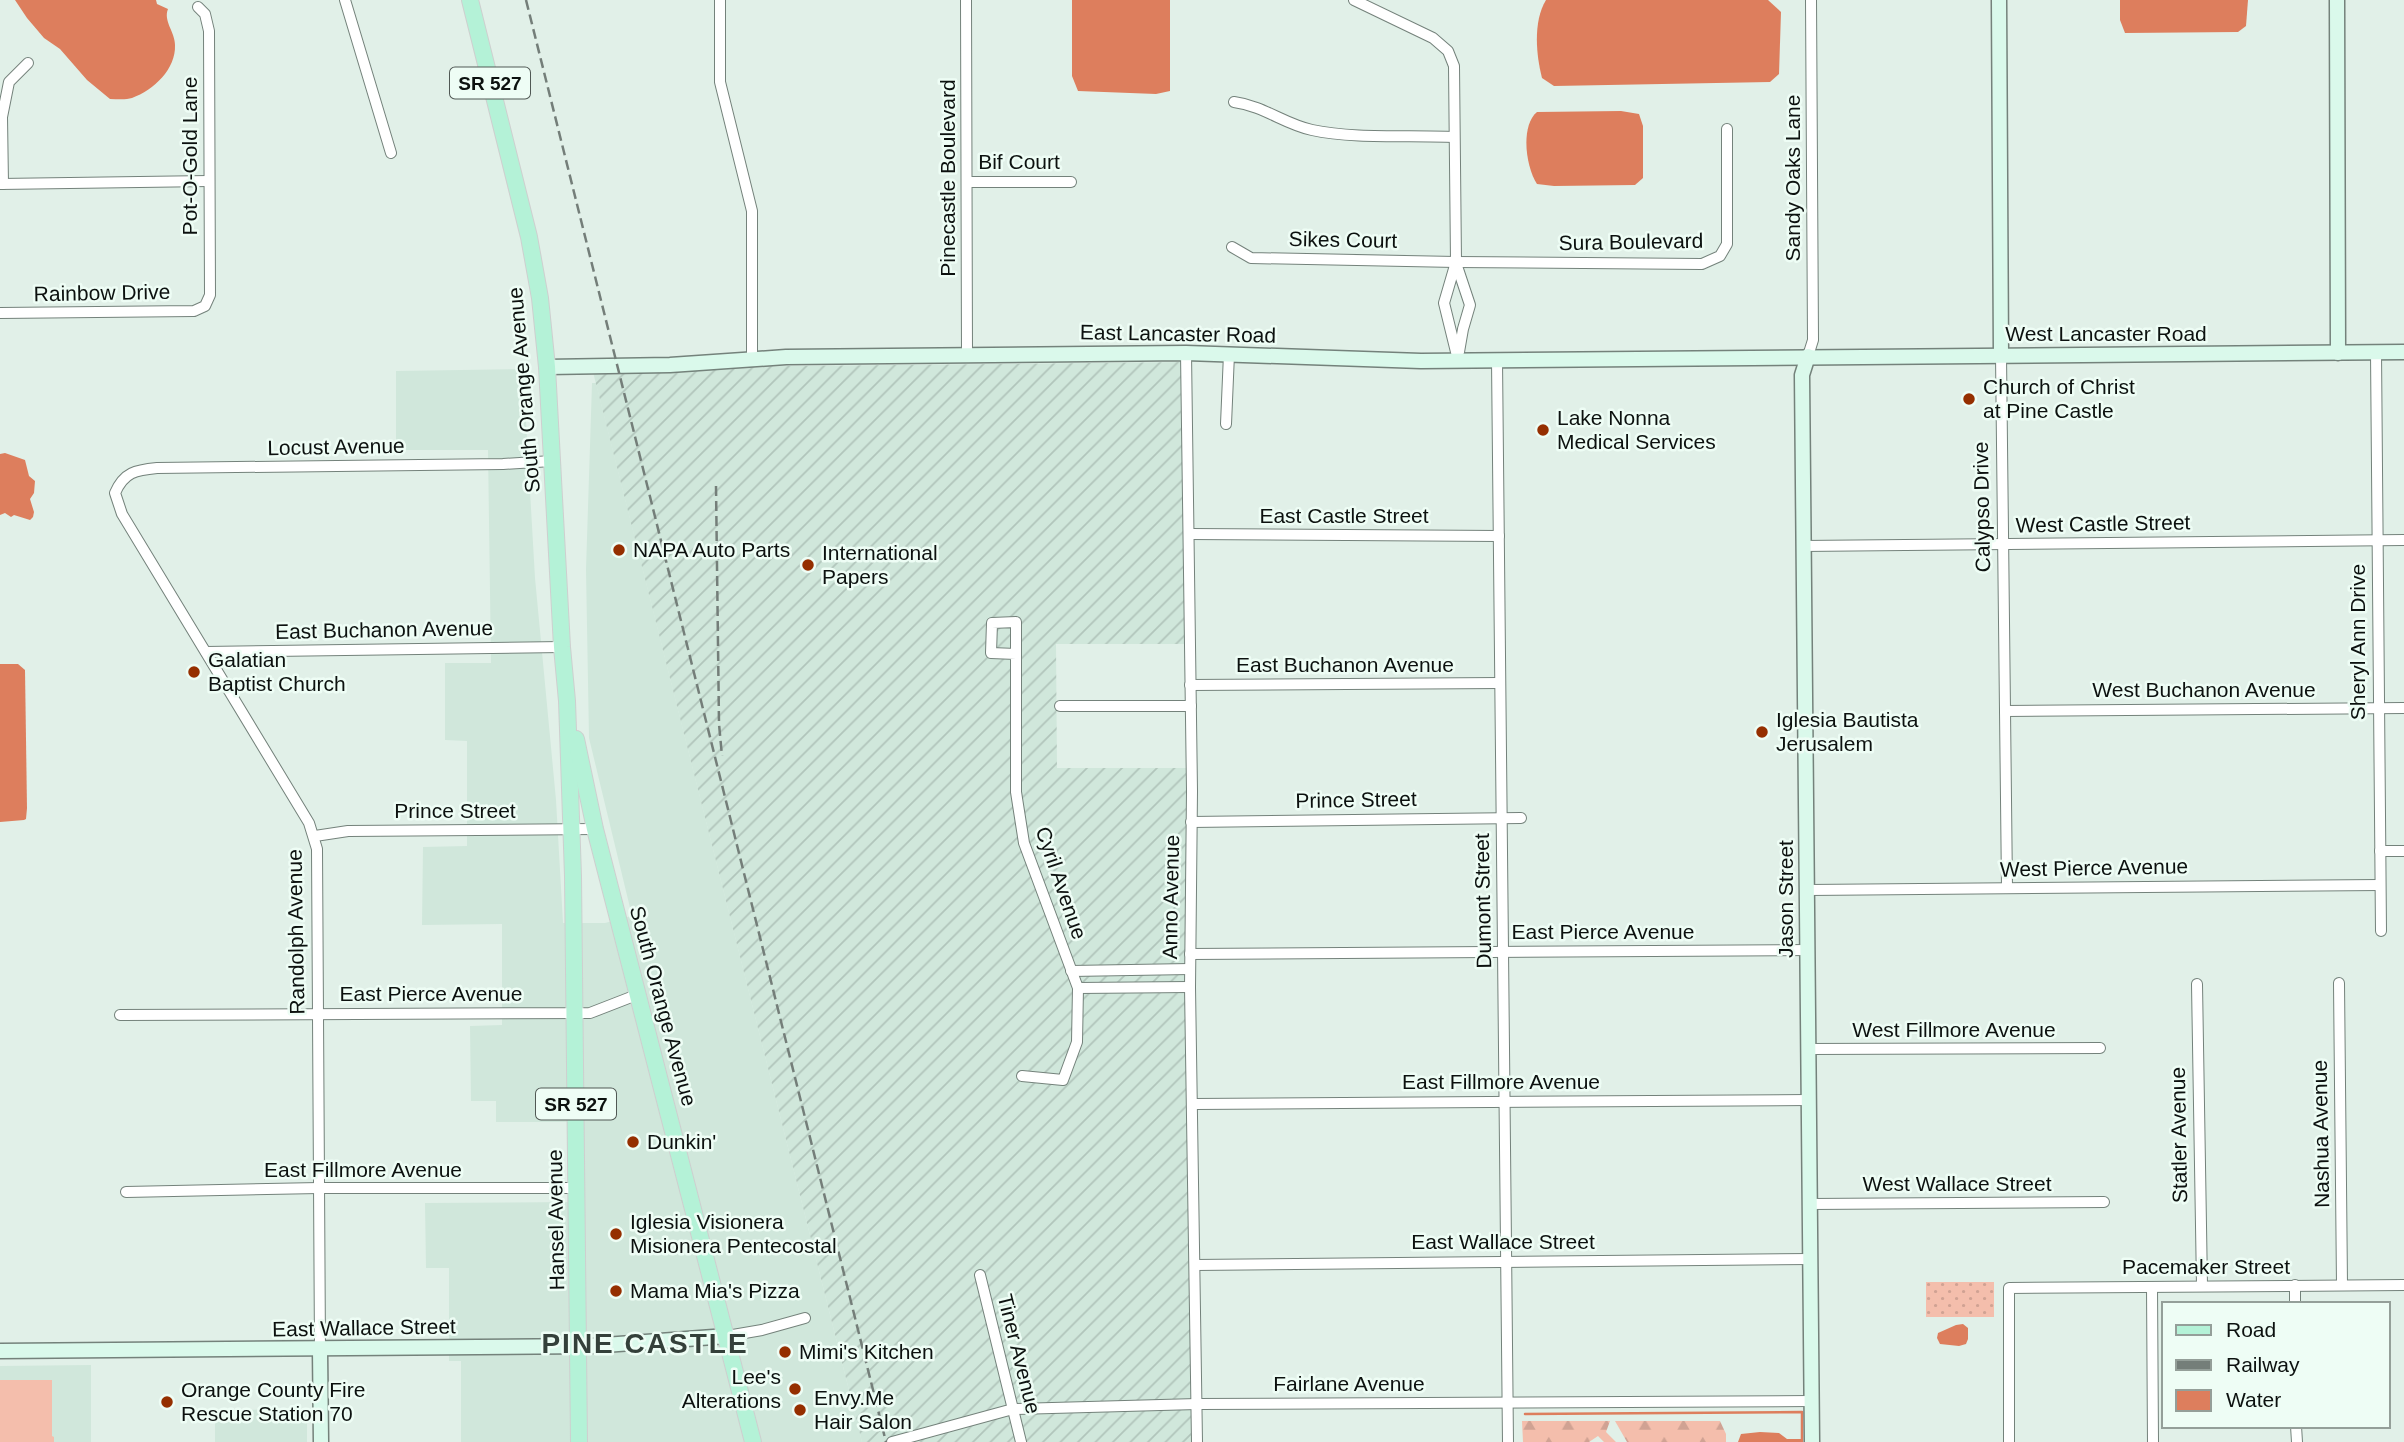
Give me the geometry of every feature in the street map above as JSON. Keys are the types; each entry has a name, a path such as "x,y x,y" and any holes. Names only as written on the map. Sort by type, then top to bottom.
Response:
{"main road":[{"name":"South Orange Avenue","path":"470,0 528,237 540,298 547,367 567,701 570,830"},
{"name":"South Orange Avenue","path":"567,701 595,829 753,1442"},
{"name":"Hansel Avenue","path":"570,830 575,1013 579,1442"}],"street":[{"path":"345,0 391,153"},
{"path":"720,0 720,82 752,211 752,360"},
{"name":"Pinecastle Boulevard","path":"966,0 967,355"},
{"path":"1354,0 1433,38 1448,51 1454,66 1456,262 1445,308 1458,360"},
{"name":"Sandy Oaks Lane","path":"1808,356 1813,340 1811,0"},
{"name":"Calypso Drive","path":"1999,0 2007,888"},
{"path":"2337,0 2338,353"},
{"name":"Pot-O-Gold Lane","path":"198,7 205,14 209,31 210,295 205,306"},
{"path":"28,63 9,82 2,117 1,184 209,181"},
{"path":"1234,102 1254,105 1292,124 1321,132 1454,137"},
{"name":"Sura Boulevard","path":"1456,262 1702,264 1713,261 1720,256 1727,244 1727,129"},
{"name":"Bif Court","path":"967,182 1071,182"},
{"name":"Sikes Court","path":"1232,247 1251,258 1456,262"},
{"path":"1456,262 1468,292 1470,309 1463,329 1458,360"},
{"path":"1447,292 1468,292"},
{"name":"Rainbow Drive","path":"0,313 194,311 205,306"},
{"name":"Sheryl Ann Drive","path":"2376,352 2381,931"},
{"name":"West Lancaster Road","path":"1808,356 2124,356 2404,352"},
{"name":"East Lancaster Road","path":"547,367 670,365 786,357 1186,353 1339,360 1808,356"},
{"name":"Anno Avenue","path":"1186,353 1190,534 1190,987 1194,1104 1197,1442"},
{"path":"1226,424 1229,354"},
{"name":"Jason Street","path":"1808,356 1802,375 1802,546 1808,890 1812,1442"},
{"name":"Dumont Street","path":"1497,360 1508,1442"},
{"name":"Locust Avenue","path":"122,479 129,472 157,468 503,464 552,461"},
{"name":"Randolph Avenue","path":"122,479 115,493 121,513 315,836 321,1442"},
{"name":"East Castle Street","path":"1190,534 1499,536"},
{"name":"West Castle Street","path":"1802,546 2404,540"},
{"name":"East Buchanon Avenue","path":"206,652 562,647"},
{"name":"Cyril Avenue","path":"1016,653 1016,792 1024,843 1078,988 1077,1042 1063,1080 1022,1076"},
{"name":"East Buchanon Avenue","path":"1190,685 1500,683"},
{"path":"1060,706 1191,706"},
{"name":"West Buchanon Avenue","path":"2005,711 2404,708"},
{"name":"Prince Street","path":"1191,822 1521,818"},
{"name":"Prince Street","path":"315,836 348,831 595,829"},
{"path":"2380,851 2404,851"},
{"name":"West Pierce Avenue","path":"1808,890 2380,885"},
{"name":"East Pierce Avenue","path":"1190,954 1808,950"},
{"path":"1072,971 1190,969"},
{"path":"1167,970 1170,988"},
{"name":"Nashua Avenue","path":"2339,983 2342,1285"},
{"name":"Statler Avenue","path":"2197,984 2202,1286"},
{"path":"1078,988 1190,987"},
{"name":"East Pierce Avenue","path":"120,1015 590,1013 639,994"},
{"name":"West Fillmore Avenue","path":"1808,1049 2100,1048"},
{"name":"East Fillmore Avenue","path":"1194,1104 1809,1100"},
{"name":"East Fillmore Avenue","path":"125,1192 319,1188 576,1188"},
{"name":"West Wallace Street","path":"1811,1204 2104,1202"},
{"name":"East Wallace Street","path":"1195,1265 1811,1259"},
{"name":"Tiner Avenue","path":"980,1275 1021,1442"},
{"name":"Pacemaker Street","path":"2009,1442 2009,1288 2404,1284"},
{"path":"2295,1285 2295,1302"},
{"path":"2152,1287 2153,1442"},
{"path":"727,1336 762,1330 804,1318"},
{"name":"East Wallace Street","path":"0,1352 578,1346 645,1344 727,1336"},
{"name":"Fairlane Avenue","path":"892,1442 1013,1409 1197,1404 1812,1401"}],"shaded area":[{"path":"1186,362 1188,644 1056,644 1057,768 1189,768 1196,1442 862,1442 592,368"},
{"path":"523,369 535,578 556,800 563,923 605,923 632,916 589,738 586,570 592,383 596,383 862,1442 461,1442 461,1361 449,1361 449,1268 426,1268 425,1203 575,1202 575,1122 496,1122 496,1101 471,1101 470,1026 502,1025 502,924 422,925 423,847 467,846 467,741 445,740 445,663 491,663 488,450 396,450 396,371"},
{"path":"91,1365 91,1442 0,1442 0,1366"},
{"path":"307,1409 307,1442 215,1442 215,1418 238,1418 238,1410"}],"green space":[{"path":"1926,1282 1994,1282 1994,1317 1926,1317"},
{"path":"0,1380 52,1380 54,1442 0,1442"},
{"path":"1522,1421 1610,1421 1606,1432 1616,1442 1604,1442 1598,1436 1589,1442 1523,1442"},
{"path":"1615,1421 1720,1421 1726,1434 1726,1442 1627,1442"}],"water":[{"path":"15,0 156,0 157,4 168,9 167,18 175,45 172,62 162,78 148,90 130,99 110,99 87,80 60,49 44,38"},
{"path":"1072,0 1170,0 1170,91 1156,94 1078,91 1072,76"},
{"path":"1546,0 1768,0 1781,12 1779,74 1770,82 1554,86 1542,78 1537,49 1537,28"},
{"path":"2120,0 2248,0 2246,26 2238,32 2125,33 2120,20"},
{"path":"1621,111 1639,114 1643,126 1643,178 1635,185 1537,184 1530,168 1526,147 1528,127 1537,112"},
{"path":"5,453 25,460 29,476 35,481 34,493 30,499 34,512 30,520 14,515 11,517 5,513 0,515 0,454"},
{"path":"0,664 18,664 25,670 27,808 26,819 0,822"},
{"path":"1963,1324 1968,1328 1966,1344 1940,1344 1938,1333"},
{"path":"1779,1433 1787,1439 1802,1439 1802,1442 1738,1442 1741,1434"}],"waterway":[{"path":"1525,1414 1802,1412 1802,1442"}],"railway":[{"path":"526,0 886,1442"},
{"path":"716,486 719,724 722,756"}],"place":[{"name":"Church of Christ at Pine Castle","path":"1969,399"},
{"name":"Lake Nonna Medical Services","path":"1543,430"},
{"name":"NAPA Auto Parts","path":"619,550"},
{"name":"International Papers","path":"808,565"},
{"name":"Galatian Baptist Church","path":"194,672"},
{"name":"Iglesia Bautista Jerusalem","path":"1762,732"},
{"name":"Dunkin'","path":"633,1142"},
{"name":"Iglesia Visionera Misionera Pentecostal","path":"616,1234"},
{"name":"Mama Mia's Pizza","path":"616,1291"},
{"name":"Mimi's Kitchen","path":"785,1352"},
{"name":"Lee's Alterations","path":"795,1389"},
{"name":"Orange County Fire Rescue Station 70","path":"167,1402"},
{"name":"Envy.Me Hair Salon","path":"800,1410"}],"district":[{"name":"PINE CASTLE","path":"645,1343"}]}
